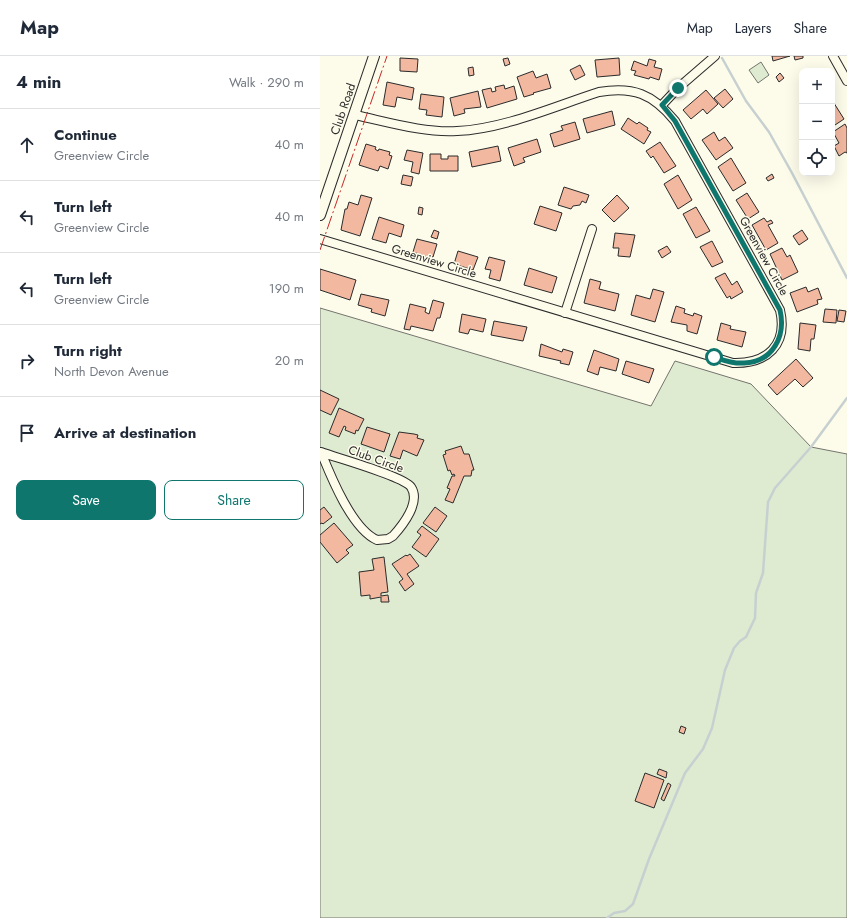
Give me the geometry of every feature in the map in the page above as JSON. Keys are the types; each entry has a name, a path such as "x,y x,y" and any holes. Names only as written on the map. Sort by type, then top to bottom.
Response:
{"street":[{"name":"Club Road","path":"320,215 355,116 374,56"},
{"path":"662,105 678,88 715,56"},
{"path":"833,56 847,81"},
{"name":"Greenview Circle","path":"320,239 733,363 744,363 762,358 770,353 776,345 782,329 780,310 675,121 662,105 640,94 626,90 599,92 510,121 458,131 420,128 355,116"},
{"path":"565,313 592,229"},
{"name":"Club Circle","path":"321,452 387,475 407,484 411,488 414,494 413,506 393,536 388,539 377,540 366,532 344,502 321,452"}],"green space":[{"path":"761,62 769,75 758,83 749,70"},
{"path":"320,308 651,406 675,361 751,384 811,447 847,454 847,918 320,918"}],"building":[{"path":"772,56 790,56 773,61"},
{"path":"794,56 803,56 803,58 795,60"},
{"path":"400,58 418,59 417,72 400,71"},
{"path":"508,58 510,64 505,66 503,59"},
{"path":"619,58 620,75 597,77 595,60"},
{"path":"649,59 656,61 654,67 662,69 659,80 634,75 636,71 631,70 634,61 647,66"},
{"path":"580,65 585,75 575,80 570,70"},
{"path":"473,67 474,75 469,76 468,68"},
{"path":"533,71 536,78 547,74 551,88 524,97 517,77"},
{"path":"780,73 784,78 779,82 776,77"},
{"path":"387,82 414,88 412,100 397,97 395,107 383,105"},
{"path":"504,85 505,89 514,86 517,99 487,108 482,90 491,88 492,92 496,91 495,87"},
{"path":"725,89 733,99 723,108 714,98"},
{"path":"706,90 718,104 707,114 703,109 691,119 683,110"},
{"path":"478,91 481,107 464,109 465,113 454,116 450,98"},
{"path":"421,94 444,97 442,117 426,115 427,110 419,109"},
{"path":"835,105 844,119 835,125"},
{"path":"612,111 615,125 587,133 583,119"},
{"path":"628,118 637,124 639,122 651,132 644,144 621,129"},
{"path":"575,122 580,139 554,147 550,134 563,130 561,126"},
{"path":"845,124 847,128 847,153 845,152 839,156 835,148 835,145 839,143 835,136 835,131"},
{"path":"714,132 719,141 725,137 733,148 716,160 702,140"},
{"path":"537,139 541,152 523,158 525,162 514,166 508,148"},
{"path":"660,142 676,166 664,173 653,156 651,158 646,151"},
{"path":"366,144 376,147 375,149 378,151 379,149 390,152 389,155 392,156 388,169 380,166 378,171 359,165"},
{"path":"498,146 501,161 472,167 469,152"},
{"path":"407,150 423,153 419,174 411,172 413,162 404,160"},
{"path":"430,154 441,154 441,159 448,159 448,156 458,156 458,171 430,171"},
{"path":"731,158 746,183 733,191 718,167"},
{"path":"772,174 774,178 768,181 766,178"},
{"path":"403,175 413,177 411,186 401,184"},
{"path":"678,175 692,200 678,209 664,184"},
{"path":"564,187 589,195 586,203 582,201 580,205 573,206 571,209 558,205"},
{"path":"747,193 759,212 748,219 736,200"},
{"path":"361,195 372,198 360,236 341,230 345,209 347,209 349,202 358,205"},
{"path":"617,195 629,208 614,222 602,210"},
{"path":"540,206 562,213 556,231 534,224"},
{"path":"419,207 423,208 422,215 418,214"},
{"path":"696,207 710,231 696,238 683,214"},
{"path":"379,217 404,225 401,237 389,233 386,243 372,239"},
{"path":"764,218 767,222 771,220 773,223 768,225 778,243 766,250 752,225"},
{"path":"434,230 439,232 437,239 431,237"},
{"path":"802,230 808,239 799,245 793,236"},
{"path":"615,233 635,235 630,257 618,256 619,248 613,248"},
{"path":"417,239 437,244 433,257 430,256 430,258 413,252"},
{"path":"712,241 723,262 712,267 700,247"},
{"path":"667,246 671,252 662,258 658,251"},
{"path":"782,248 787,257 790,255 798,272 782,280 770,254"},
{"path":"458,251 478,257 473,270 454,264"},
{"path":"489,257 505,261 500,281 489,278 491,270 485,269"},
{"path":"529,268 557,277 552,293 524,285"},
{"path":"320,269 356,280 350,300 320,290"},
{"path":"725,273 732,285 737,281 743,292 731,299 730,296 727,298 715,278"},
{"path":"590,279 601,282 599,289 619,294 615,311 584,303"},
{"path":"806,287 808,292 818,288 822,299 817,300 818,304 797,312 790,293"},
{"path":"653,289 664,292 655,322 631,315 636,295 650,299"},
{"path":"361,294 389,300 385,316 371,312 372,309 358,305"},
{"path":"433,300 444,303 440,318 437,318 433,331 411,326 410,330 404,329 410,304 426,308 425,312 429,314"},
{"path":"676,306 685,309 684,313 693,316 694,313 702,316 697,334 687,331 687,325 671,322"},
{"path":"825,309 837,310 836,323 823,322"},
{"path":"839,310 846,311 844,322 837,321"},
{"path":"462,314 486,319 483,332 470,329 468,334 459,332"},
{"path":"494,321 527,327 523,341 491,335"},
{"path":"721,323 731,326 730,329 746,332 742,347 717,340"},
{"path":"800,323 816,325 814,339 811,339 810,351 798,349"},
{"path":"541,344 562,352 563,349 573,352 569,365 560,363 561,361 539,356"},
{"path":"594,350 619,359 616,371 600,367 598,375 587,371"},
{"path":"796,359 813,378 803,387 795,379 777,395 768,385"},
{"path":"626,361 654,369 649,383 622,374"},
{"path":"320,390 339,399 331,415 320,410"},
{"path":"339,408 364,419 358,431 356,430 355,434 345,430 346,427 344,426 339,437 329,433"},
{"path":"367,427 390,434 384,452 361,444"},
{"path":"399,432 418,435 417,438 424,440 417,456 403,450 400,459 390,456"},
{"path":"461,446 464,454 469,454 474,470 472,470 471,476 464,476 453,503 445,500 450,489 447,488 452,476 455,476 454,474 452,475 450,470 448,471 443,455 446,454 445,451"},
{"path":"324,507 332,517 323,524 320,524 320,510"},
{"path":"435,507 447,516 436,532 423,523"},
{"path":"334,523 353,545 346,550 349,553 337,563 320,542 320,535"},
{"path":"422,526 439,539 426,557 412,547 421,535 417,532"},
{"path":"410,554 419,566 407,574 414,584 405,591 399,582 403,579 392,564"},
{"path":"384,557 388,592 381,593 381,596 388,595 389,602 381,602 381,597 370,599 370,595 361,596 359,572 374,570 372,559"},
{"path":"681,726 686,728 684,734 679,732"},
{"path":"659,769 667,772 666,778 657,774"},
{"path":"645,773 664,780 654,808 635,801"},
{"path":"668,783 671,785 664,801 661,799"}],"waterway":[{"path":"722,58 746,101 769,132 847,278"},
{"path":"607,918 614,913 625,911 633,904 649,859 685,773 703,749 712,728 725,670 734,648 746,637 755,618 756,593 763,573 768,502 775,488 811,447 847,398"}],"power":[{"path":"320,250 387,56"}],"route":[{"path":"678,88 662,105 675,121 684,137 780,310 782,320 782,329 776,345 770,353 762,358 754,362 733,363 714,357"}]}
